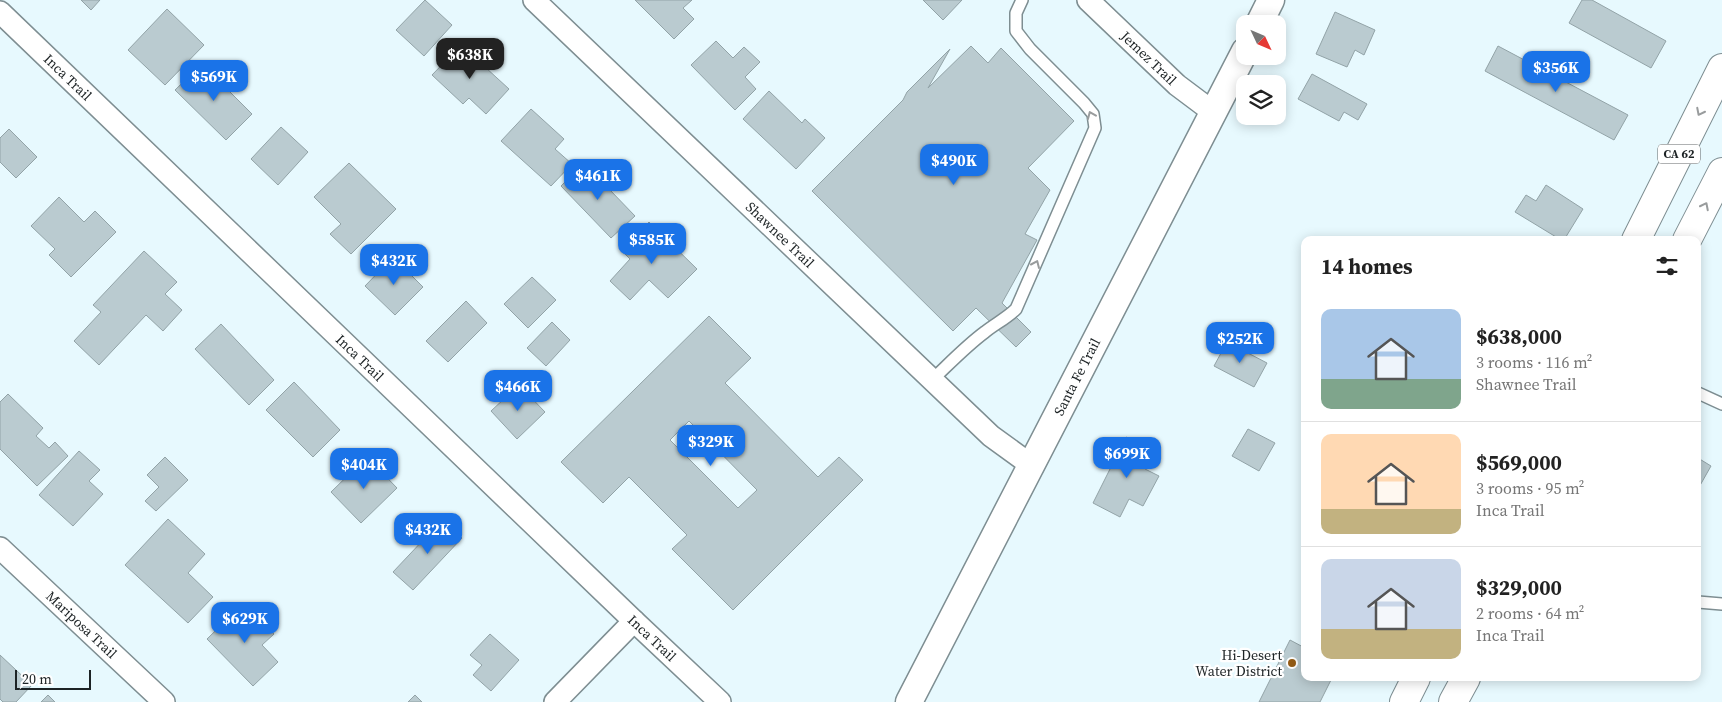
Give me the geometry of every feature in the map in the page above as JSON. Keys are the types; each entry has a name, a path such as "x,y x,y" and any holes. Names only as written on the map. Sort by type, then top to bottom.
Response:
{"main road":[{"name":"CA 62","path":"1638,236 1722,68"},
{"path":"1690,236 1722,172"},
{"path":"1404,702 1414,681"},
{"path":"1453,702 1464,681"}],"street":[{"name":"Shawnee Trail","path":"534,0 991,436 1031,465"},
{"name":"Jemez Trail","path":"1088,0 1177,85 1213,112"},
{"path":"1264,15 1271,0"},
{"name":"Inca Trail","path":"0,12 720,702"},
{"name":"Santa Fe Trail","path":"910,702 1238,65"},
{"name":"Mariposa Trail","path":"0,548 164,702"},
{"path":"555,702 634,621"}],"lane":[{"path":"932,380 966,347 1016,309 1095,128 1092,114 1084,103 1030,49 1016,31 1016,13 1022,0"},
{"path":"1701,394 1722,404"},
{"path":"1701,602 1722,604"}],"building":[{"path":"81,0 100,0 91,10"},
{"path":"425,0 452,25 424,56 396,30"},
{"path":"635,0 692,0 683,8 694,19 674,39"},
{"path":"923,0 962,0 943,20"},
{"path":"1582,0 1592,0 1666,41 1651,68 1569,23"},
{"path":"167,9 204,45 165,85 128,50"},
{"path":"1335,12 1375,30 1364,55 1355,50 1347,67 1316,54"},
{"path":"716,41 733,58 744,47 760,62 745,77 756,89 735,110 691,65"},
{"path":"461,45 509,89 486,114 469,98 463,104 432,75"},
{"path":"971,46 988,63 1001,48 1074,121 1028,168 1050,190 1025,234 1037,240 1002,303 1031,332 1016,347 976,308 953,331 812,191 903,100 907,92 950,49 928,88"},
{"path":"1498,46 1628,115 1614,140 1485,71"},
{"path":"202,64 252,114 226,140 175,90"},
{"path":"1312,74 1367,104 1358,120 1344,112 1339,121 1298,99"},
{"path":"769,91 802,123 805,119 825,138 796,169 743,119"},
{"path":"531,109 564,139 555,149 572,164 551,186 501,141"},
{"path":"281,127 308,152 278,185 251,159"},
{"path":"9,129 37,157 16,178 0,162 0,138"},
{"path":"349,163 396,209 351,254 330,234 341,224 314,197"},
{"path":"584,163 635,216 611,238 561,186"},
{"path":"1546,185 1583,209 1566,236 1554,236 1515,212 1526,195 1536,201"},
{"path":"59,197 84,222 95,211 116,232 71,277 49,255 55,249 31,226"},
{"path":"649,222 697,269 668,298 649,280 630,300 610,281 630,259 621,250"},
{"path":"144,251 177,282 165,294 182,310 163,331 146,315 99,365 74,341 101,312 93,305"},
{"path":"393,257 423,287 395,315 365,286"},
{"path":"532,277 556,300 528,328 504,304"},
{"path":"466,301 487,323 448,362 426,341"},
{"path":"709,316 751,358 725,383 818,477 839,457 863,480 733,610 672,549 687,535 629,477 603,503 561,462","holes":["689,421 757,490 738,508 670,440"]},
{"path":"552,322 570,340 546,366 527,348"},
{"path":"221,324 274,380 249,405 195,349"},
{"path":"1227,342 1267,363 1254,387 1214,366"},
{"path":"294,382 340,430 313,457 266,410"},
{"path":"519,385 545,412 517,439 491,411"},
{"path":"8,394 43,428 36,436 49,448 55,442 68,456 37,486 0,449 0,402"},
{"path":"1248,429 1275,443 1259,471 1232,456"},
{"path":"1126,437 1154,451 1145,469 1159,476 1143,506 1129,499 1120,517 1093,503"},
{"path":"79,451 100,470 89,481 103,494 73,526 39,495"},
{"path":"165,457 188,480 156,511 145,501 159,487 147,475"},
{"path":"367,457 397,488 361,523 331,492"},
{"path":"1701,460 1711,466 1701,484"},
{"path":"168,519 205,554 188,573 213,597 188,623 125,565"},
{"path":"443,519 462,538 413,590 393,572"},
{"path":"244,603 274,634 262,645 278,662 253,686 207,639"},
{"path":"490,634 519,660 491,691 473,675 482,665 470,655"},
{"name":"Hi-Desert Water District","path":"1290,640 1301,646 1301,681 1330,681 1320,702 1259,702"},
{"path":"0,655 32,685 16,702 3,702 0,699"},
{"path":"48,695 55,702 41,702"},
{"path":"415,695 422,702 408,702"}],"place":[{"name":"Hi-Desert Water District","path":"1292,663"}]}
